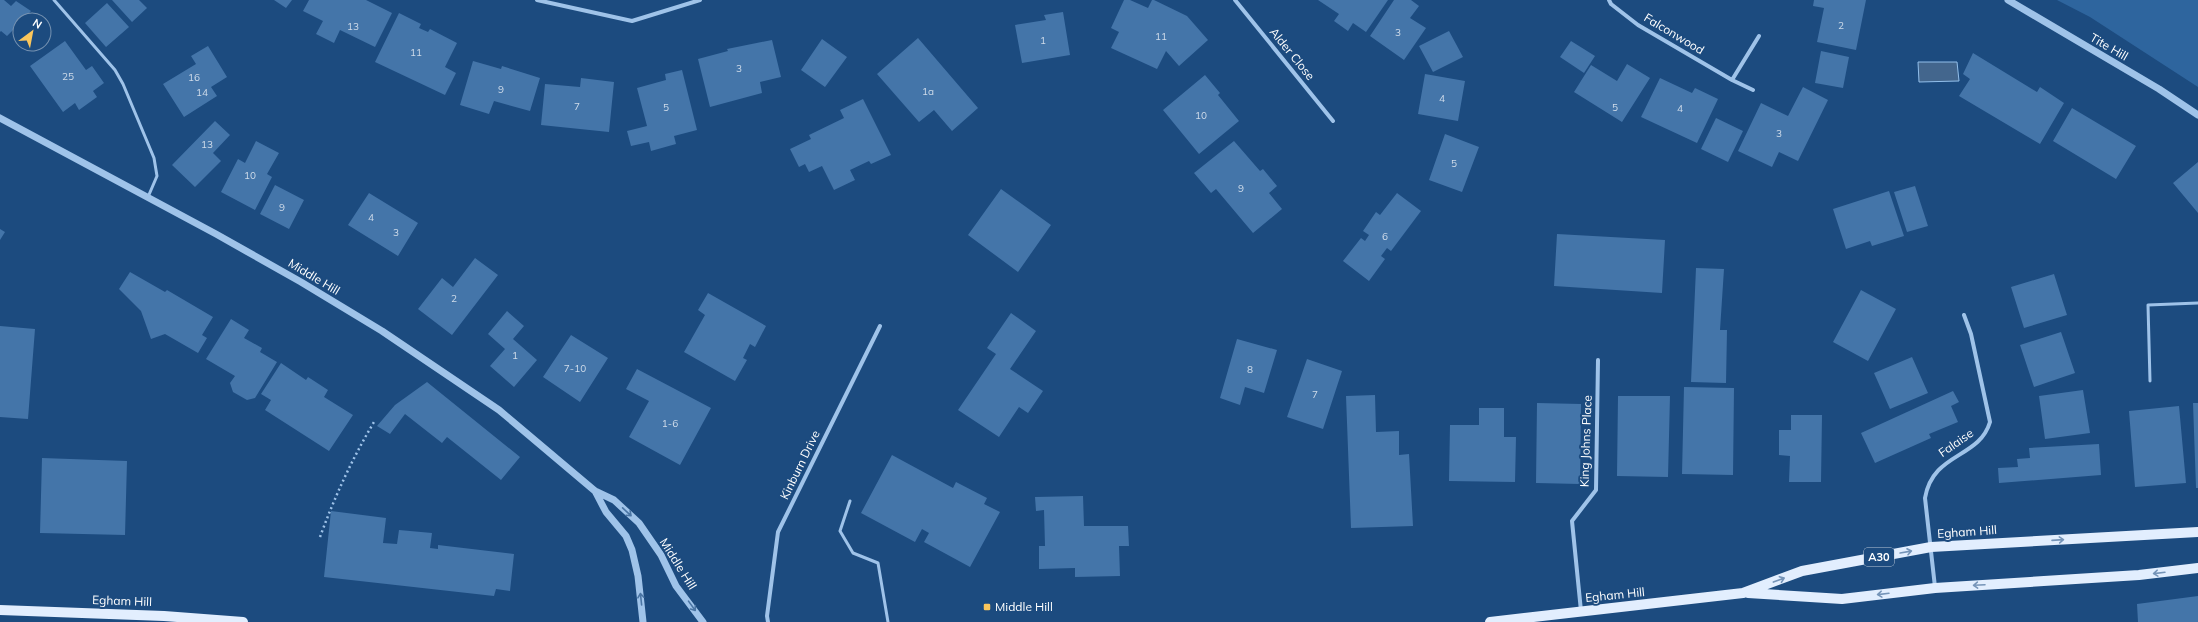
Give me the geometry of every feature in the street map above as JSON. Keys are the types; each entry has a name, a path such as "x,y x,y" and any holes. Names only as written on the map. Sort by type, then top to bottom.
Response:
{"main road":[{"name":"Egham Hill","path":"1743,593 1802,571 1931,548 2198,532"},
{"name":"Egham Hill","path":"1490,622 1743,593 1842,599 1935,588 2138,575 2198,568"},
{"name":"Egham Hill","path":"0,610 164,616 243,622"}],"street":[{"path":"537,0 632,21 700,0"},
{"name":"Alder Close","path":"1235,0 1333,121"},
{"name":"Falconwood","path":"1609,0 1611,4 1638,25 1732,80 1753,90"},
{"name":"Tite Hill","path":"2008,0 2159,89 2198,115"},
{"path":"1732,80 1759,36"},
{"name":"Middle Hill","path":"0,118 148,197 301,282 382,331 499,410 595,491 614,500 638,523 661,555 676,586 703,622"},
{"name":"Falaise","path":"1935,588 1926,498 1927,488 1937,470 1946,462 1981,439 1987,431 1990,422 1971,334 1964,315"},
{"name":"Kinburn Drive","path":"768,622 767,616 778,532 880,326"},
{"name":"King Johns Place","path":"1581,612 1572,521 1596,490 1598,360"},
{"name":"Middle Hill","path":"595,491 606,512 626,536 632,550 638,576 643,622"}],"lane":[{"path":"54,0 115,70 123,84 154,158 156,176 148,197"},
{"path":"2150,381 2148,305 2198,303"},
{"path":"850,501 840,531 853,553 878,563 888,622"}],"path":[{"path":"320,537 341,483 374,422"}],"shaded area":[{"path":"2057,0 2198,0 2198,87 2090,17"},
{"path":"1918,62 1957,62 1959,81 1919,82"}],"building":[{"path":"0,0 4,0 11,6 16,1 31,11 12,12 12,31 7,36 1,31 0,32"},
{"path":"112,0 139,0 147,8 132,22"},
{"path":"274,0 292,0 286,8"},
{"path":"309,0 366,0 392,13 375,47 340,30 334,43 316,34 323,21 303,11"},
{"path":"1124,0 1130,0 1148,8 1152,0 1154,0 1187,16 1208,40 1179,66 1166,51 1157,69 1111,48 1119,32 1111,28"},
{"path":"1318,0 1388,0 1366,32 1353,23 1348,31 1334,21 1339,14"},
{"path":"1394,0 1411,0 1419,6 1410,18 1426,28 1404,60 1370,36"},
{"path":"1814,0 1866,0 1856,50 1817,42 1824,8 1813,6"},
{"path":"107,3 129,27 106,47 85,23"},
{"path":"1063,12 1070,55 1022,63 1015,25 1046,20 1044,15"},
{"path":"399,13 421,24 419,28 428,32 430,29 457,43 445,67 456,73 445,95 375,62"},
{"path":"1449,31 1463,57 1433,72 1419,46"},
{"path":"918,38 978,108 952,131 934,110 919,122 877,74"},
{"path":"822,39 847,57 825,87 801,70"},
{"path":"772,40 781,77 760,82 762,93 710,107 698,59 728,51 727,49"},
{"path":"65,41 86,70 92,66 104,83 93,91 97,97 79,110 75,103 63,112 30,66 50,52 52,52 52,50"},
{"path":"1571,41 1595,56 1584,73 1560,57"},
{"path":"208,46 227,77 211,87 217,96 184,117 163,84 196,64 191,56"},
{"path":"1821,51 1849,57 1843,88 1815,83"},
{"path":"1973,53 2037,92 2040,87 2064,103 2040,144 1959,96 1970,79 1963,74"},
{"path":"473,61 501,69 502,66 540,78 530,111 494,101 489,114 460,105"},
{"path":"1627,64 1650,78 1622,122 1574,92 1591,65 1617,81"},
{"path":"682,70 697,130 674,136 676,144 651,151 649,142 631,146 627,131 647,126 637,88 666,80 665,74"},
{"path":"1425,74 1465,81 1458,121 1418,114"},
{"path":"1205,75 1220,93 1218,95 1239,121 1199,154 1163,110"},
{"path":"581,78 614,82 609,132 541,125 545,84 580,87"},
{"path":"1660,78 1692,93 1695,88 1718,99 1697,143 1641,117"},
{"path":"1803,87 1828,100 1798,161 1779,152 1772,167 1738,151 1761,103 1788,116"},
{"path":"863,99 891,155 871,164 869,161 850,170 855,180 834,190 822,166 809,172 805,164 799,167 790,149 811,139 809,135 844,118 840,110"},
{"path":"2072,108 2136,146 2116,179 2053,141"},
{"path":"1716,118 1743,131 1728,162 1701,149"},
{"path":"215,121 230,135 213,153 221,161 195,187 172,165"},
{"path":"1445,134 1479,147 1462,192 1429,180"},
{"path":"256,141 279,153 267,174 272,177 255,210 221,192 238,159 245,163"},
{"path":"1234,141 1260,171 1263,169 1277,186 1269,193 1282,209 1253,233 1216,189 1211,193 1194,173"},
{"path":"2198,162 2198,213 2173,183"},
{"path":"275,185 304,200 289,229 260,214"},
{"path":"1915,186 1928,226 1907,232 1894,192"},
{"path":"1001,189 1051,225 1018,272 968,235"},
{"path":"1889,191 1904,236 1872,246 1870,241 1846,249 1833,209"},
{"path":"369,193 418,223 398,256 348,225"},
{"path":"1397,193 1421,211 1391,251 1387,248 1381,256 1385,259 1369,281 1343,261 1361,238 1365,241 1369,235 1363,231 1376,212 1380,215"},
{"path":"0,229 5,232 0,240"},
{"path":"1557,234 1665,240 1662,293 1554,286"},
{"path":"475,258 498,275 452,335 418,309 442,278 453,287"},
{"path":"1696,268 1724,269 1720,330 1727,330 1726,383 1691,382"},
{"path":"130,272 165,292 167,290 213,317 202,335 207,338 198,353 165,334 151,339 141,311 119,289"},
{"path":"2054,274 2067,315 2024,328 2011,287"},
{"path":"1861,290 1896,309 1868,361 1833,342"},
{"path":"708,293 766,326 755,347 750,344 743,358 747,360 735,381 684,352 705,315 698,310"},
{"path":"507,311 524,326 513,339 537,360 514,387 490,366 505,349 488,334"},
{"path":"1011,313 1036,331 1010,369 1043,391 1028,413 1019,407 999,437 958,410 996,354 987,348"},
{"path":"231,319 249,330 244,338 262,348 260,352 277,362 255,398 247,400 233,392 230,383 235,376 206,359"},
{"path":"0,326 35,329 28,419 0,417"},
{"path":"2061,332 2075,373 2034,387 2020,345"},
{"path":"571,335 608,358 580,402 543,377"},
{"path":"1237,339 1277,350 1264,393 1245,387 1240,405 1220,398"},
{"path":"1912,357 1928,393 1890,409 1874,373"},
{"path":"1307,359 1342,371 1323,429 1287,417"},
{"path":"281,363 306,380 308,377 328,390 324,397 353,415 329,451 265,410 271,400 261,394"},
{"path":"637,369 711,408 680,465 629,437 649,401 626,389"},
{"path":"427,382 520,457 501,480 447,437 442,443 405,414 390,434 377,426 395,405"},
{"path":"1684,387 1734,388 1733,475 1682,474"},
{"path":"2083,390 2090,433 2045,439 2039,396"},
{"path":"1953,391 1959,402 1951,406 1958,422 1929,434 1931,438 1875,463 1861,433"},
{"path":"1375,395 1376,432 1399,431 1399,455 1409,454 1413,526 1351,528 1346,396"},
{"path":"1618,396 1670,396 1668,477 1617,476"},
{"path":"1537,403 1581,404 1580,484 1536,483"},
{"path":"2193,403 2198,403 2198,488 2196,488"},
{"path":"2179,406 2186,483 2135,487 2129,411"},
{"path":"1479,408 1504,408 1504,437 1516,437 1515,482 1449,481 1450,425 1479,425"},
{"path":"1791,415 1822,415 1821,482 1789,482 1790,456 1779,455 1779,430 1791,430"},
{"path":"2099,444 2101,475 1999,483 1998,468 2018,467 2017,459 2030,458 2029,448"},
{"path":"892,455 953,488 956,482 987,498 984,504 1000,512 970,567 924,542 929,533 922,529 915,542 861,513"},
{"path":"42,458 127,461 125,535 40,533"},
{"path":"1083,496 1084,526 1128,526 1129,546 1119,546 1120,576 1075,577 1075,568 1039,569 1039,546 1045,546 1044,510 1036,511 1035,497"},
{"path":"331,511 386,518 383,543 397,544 399,530 432,533 430,548 438,549 438,545 514,554 510,591 496,589 494,596 324,577"},
{"path":"2198,596 2198,622 2138,622 2137,604"}],"place":[{"name":"Middle Hill","path":"987,607"}]}
